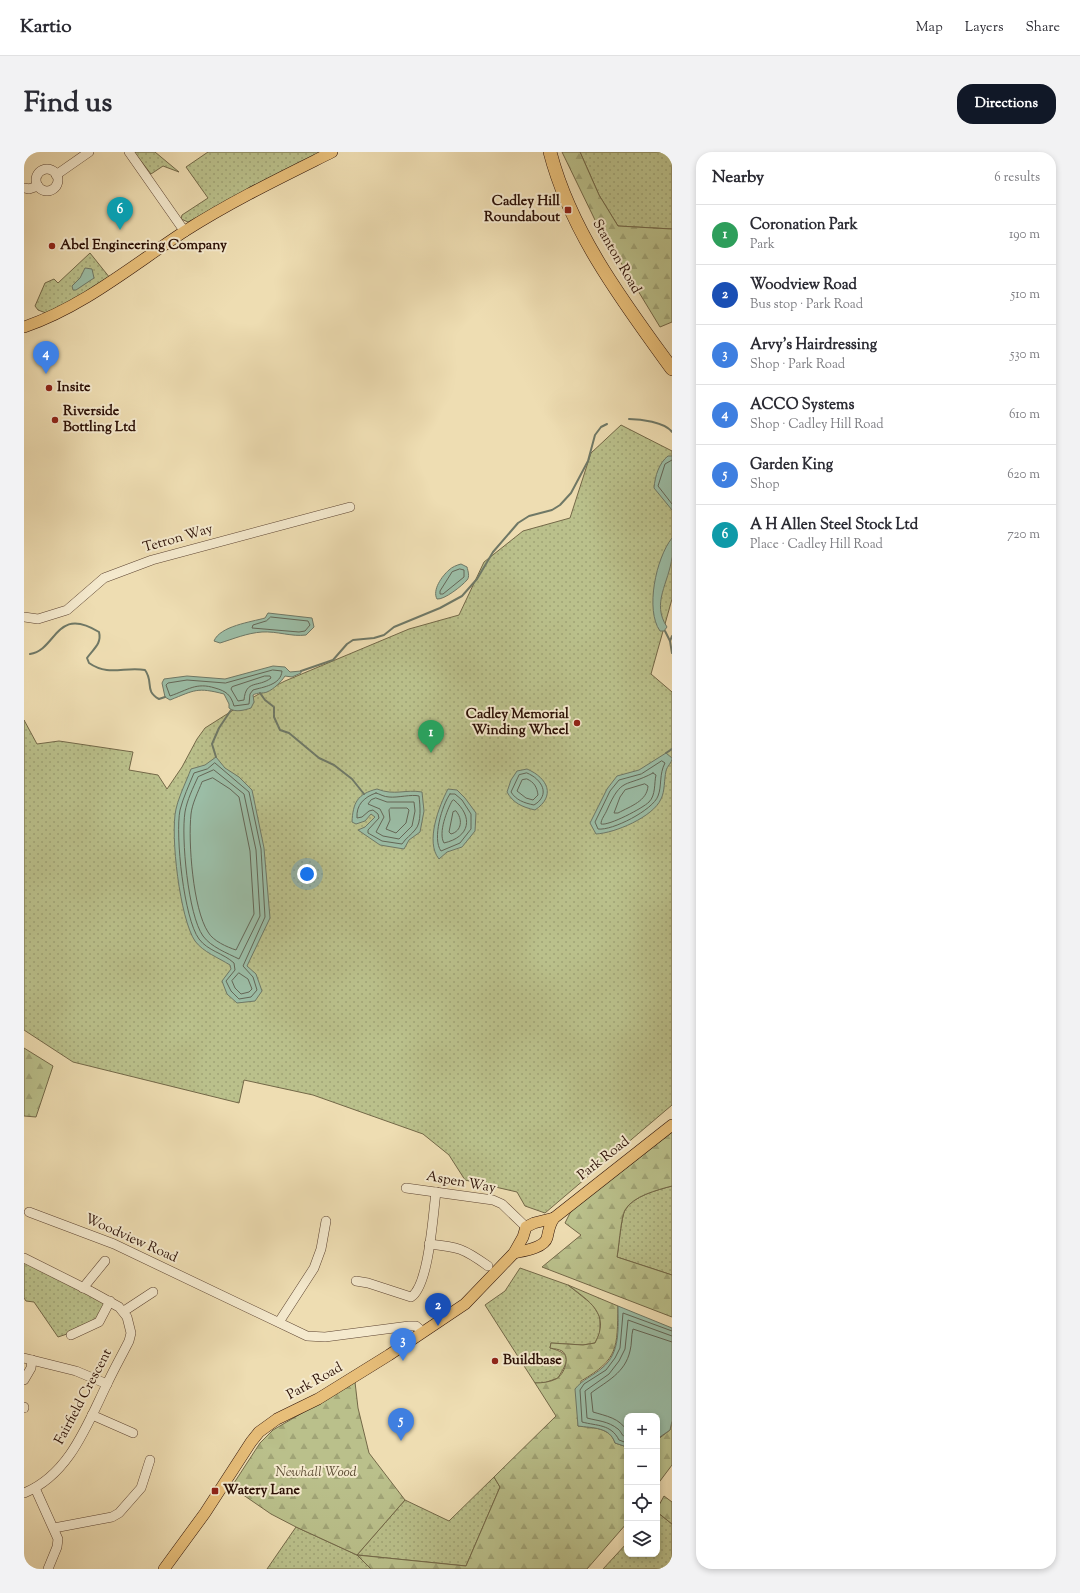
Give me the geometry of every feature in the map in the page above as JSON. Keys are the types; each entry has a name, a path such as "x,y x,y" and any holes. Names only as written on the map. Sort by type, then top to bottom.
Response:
{"highway":[{"name":"Stanton Road","path":"550,152 579,226 617,292 672,369"}],"main road":[{"path":"24,327 54,316 92,294 185,232 249,194 332,152"},
{"name":"Park Road","path":"514,1254 542,1245 547,1238 549,1226 554,1218 672,1124"},
{"name":"Park Road","path":"164,1569 205,1513 259,1432 277,1419 318,1399 465,1304 514,1254 525,1232 537,1223 554,1218"},
{"path":"537,1223 544,1226 548,1234"},
{"path":"525,1232 527,1243 534,1247"}],"street":[{"path":"56,175 89,152"},
{"path":"129,152 185,232"},
{"path":"49,169 56,175 57,184 50,190 41,189 38,186 36,177 41,170 49,169"},
{"path":"24,188 29,189 38,186"},
{"name":"Tetron Way","path":"24,617 38,619 67,610 104,578 152,560 350,507"},
{"name":"Aspen Way","path":"406,1188 493,1200 502,1204 525,1232"},
{"path":"356,1281 368,1283 411,1297 417,1294 424,1278 436,1192"},
{"name":"Woodview Road","path":"30,1212 114,1244 279,1322 297,1332 316,1337 409,1326 416,1326 422,1332"},
{"path":"279,1322 314,1268 321,1250 326,1221"},
{"path":"429,1244 453,1246 467,1251 488,1266"},
{"path":"24,1258 110,1301 124,1312 153,1292"},
{"path":"83,1288 105,1260"},
{"path":"71,1335 99,1322 110,1301"},
{"name":"Fairfield Crescent","path":"24,1493 35,1488 49,1478 68,1459 92,1416 129,1341 131,1333 130,1324 124,1312"},
{"path":"28,1359 76,1371 107,1384"},
{"path":"24,1380 31,1368 28,1359"},
{"path":"92,1416 133,1433"},
{"path":"54,1528 112,1517 119,1513 141,1488 150,1460"},
{"path":"35,1488 58,1538 57,1547 48,1569"}],"green space":[{"path":"134,152 155,152 179,172 163,166 151,174"},
{"path":"208,152 321,152 188,222 181,219 182,215 208,198 186,167"},
{"path":"562,152 580,152 599,195 618,226 672,229 672,322 660,327 595,220"},
{"path":"580,152 670,152 672,155 672,229 618,226 599,195"},
{"path":"90,253 110,278 87,294 46,313 38,310 35,306 45,283 54,279 58,283"},
{"path":"621,425 672,451 672,599 651,674 672,692 672,1105 545,1213 525,1206 517,1192 465,1180 449,1155 423,1134 313,1095 244,1080 239,1103 73,1062 24,1030 24,720 37,744 59,741 133,752 129,770 158,775 167,789 205,728 257,695 285,681 409,629 459,615 484,562 523,531 570,518 591,453"},
{"path":"24,1048 53,1066 36,1117 24,1116"},
{"path":"672,1132 672,1186 659,1189 639,1197 625,1210 622,1219 617,1257 672,1275 672,1317 542,1267 581,1235 565,1223 571,1211"},
{"path":"672,1186 672,1275 617,1257 622,1219 625,1210 639,1197 659,1189"},
{"path":"24,1261 107,1304 101,1316 73,1332 58,1337 34,1302 26,1301 24,1298"},
{"path":"520,1268 568,1285 593,1305 600,1317 600,1333 595,1343 583,1345 551,1343 550,1348 562,1353 565,1356 566,1363 558,1378 544,1383 535,1383 485,1305 505,1291"},
{"path":"568,1285 618,1306 616,1342 613,1351 603,1366 581,1381 578,1426 605,1431 613,1438 615,1443 624,1446 624,1526 587,1569 371,1569 357,1555 466,1566 500,1487 494,1477 556,1416 535,1383 556,1379 564,1370 566,1361 565,1354 561,1350 550,1348 551,1343 583,1345 595,1343 599,1333 599,1316 595,1309"},
{"name":"Newhall Wood","path":"355,1382 358,1408 369,1453 405,1500 357,1555 271,1514 239,1492 242,1487 234,1483 260,1443 273,1430"},
{"path":"672,1421 672,1465 660,1481 660,1438 670,1430"},
{"path":"494,1477 500,1487 466,1566 358,1555 371,1569 267,1569 296,1527 357,1555 405,1500 449,1521"},
{"path":"664,1496 672,1502 672,1524 660,1514 660,1503"},
{"path":"660,1514 672,1524 672,1569 603,1569 624,1546 624,1557 660,1557"}],"water":[{"path":"85,268 92,269 94,278 76,290 73,290 72,286 80,278"},
{"path":"668,456 672,456 672,510 654,488 658,470 662,462"},
{"path":"672,538 672,557 661,601 662,618 667,627 664,631 660,631 653,610 654,584 661,558"},
{"path":"461,564 467,567 468,579 453,592 440,599 437,599 437,587 441,579 450,569"},
{"path":"268,613 312,618 314,627 306,635 262,632 220,643 214,641 217,636 229,628 265,618"},
{"path":"273,666 285,667 290,672 301,671 301,673 292,677 285,676 270,691 253,695 254,702 249,709 240,711 231,710 224,694 202,690 191,692 170,700 165,697 162,683 164,679 187,676 225,679"},
{"path":"666,753 672,758 672,760 666,771 664,789 657,806 633,823 613,831 596,834 590,823 607,789 617,776 639,770"},
{"path":"216,757 225,768 239,777 252,790 264,848 270,918 247,966 256,974 262,991 255,1001 237,1003 227,994 222,981 231,969 230,965 207,952 195,941 185,915 181,896 174,838 174,821 177,804 191,769 205,765"},
{"path":"527,769 540,777 547,788 546,799 542,805 535,810 518,804 507,792 511,780 517,771"},
{"path":"377,789 389,792 422,792 424,811 420,832 409,840 404,849 380,845 358,830 365,827 375,817 371,814 365,821 356,824 352,822 357,800 370,791"},
{"path":"448,789 457,790 476,813 475,831 462,847 447,852 439,859 435,852 433,834 441,805"},
{"path":"618,1306 672,1328 672,1421 670,1430 660,1437 660,1413 624,1413 624,1446 615,1443 613,1438 605,1431 578,1426 575,1389 602,1368 613,1355 617,1339"}],"waterway":[{"path":"629,419 646,420 658,423 672,432"},
{"path":"301,671 333,660 347,644 353,640 374,638 384,635 394,627 440,608 462,596 477,579 493,552 518,523 529,516 552,510 560,505 571,493 588,461 595,435 601,427 607,424"},
{"path":"30,654 39,651 58,631 65,626 73,623 85,625 99,632 100,636 98,643 87,658 89,663 96,667 110,670 145,670 148,674 150,689 154,696 159,699 165,697"},
{"path":"665,631 670,641"},
{"path":"672,636 670,641 672,653"},
{"path":"260,693 265,700 274,707 274,717 280,730 289,733 319,758 334,765 352,779 364,794"},
{"path":"216,757 212,744 219,728 231,710"},
{"path":"666,753 672,749"}],"place":[{"name":"Cadley Hill Roundabout","path":"568,210"},
{"name":"A H Allen Steel Stock Ltd","path":"120,230"},
{"name":"Abel Engineering Company","path":"52,246"},
{"name":"ACCO Systems","path":"46,374"},
{"name":"Insite","path":"49,388"},
{"name":"Riverside Bottling Ltd","path":"55,420"},
{"name":"Cadley Memorial Winding Wheel","path":"577,723"},
{"name":"Coronation Park","path":"431,753"},
{"name":"Woodview Road","path":"438,1326"},
{"name":"Arvy's Hairdressing","path":"403,1361"},
{"name":"Buildbase","path":"495,1361"},
{"name":"Garden King","path":"401,1441"},
{"name":"Watery Lane","path":"215,1491"}]}
